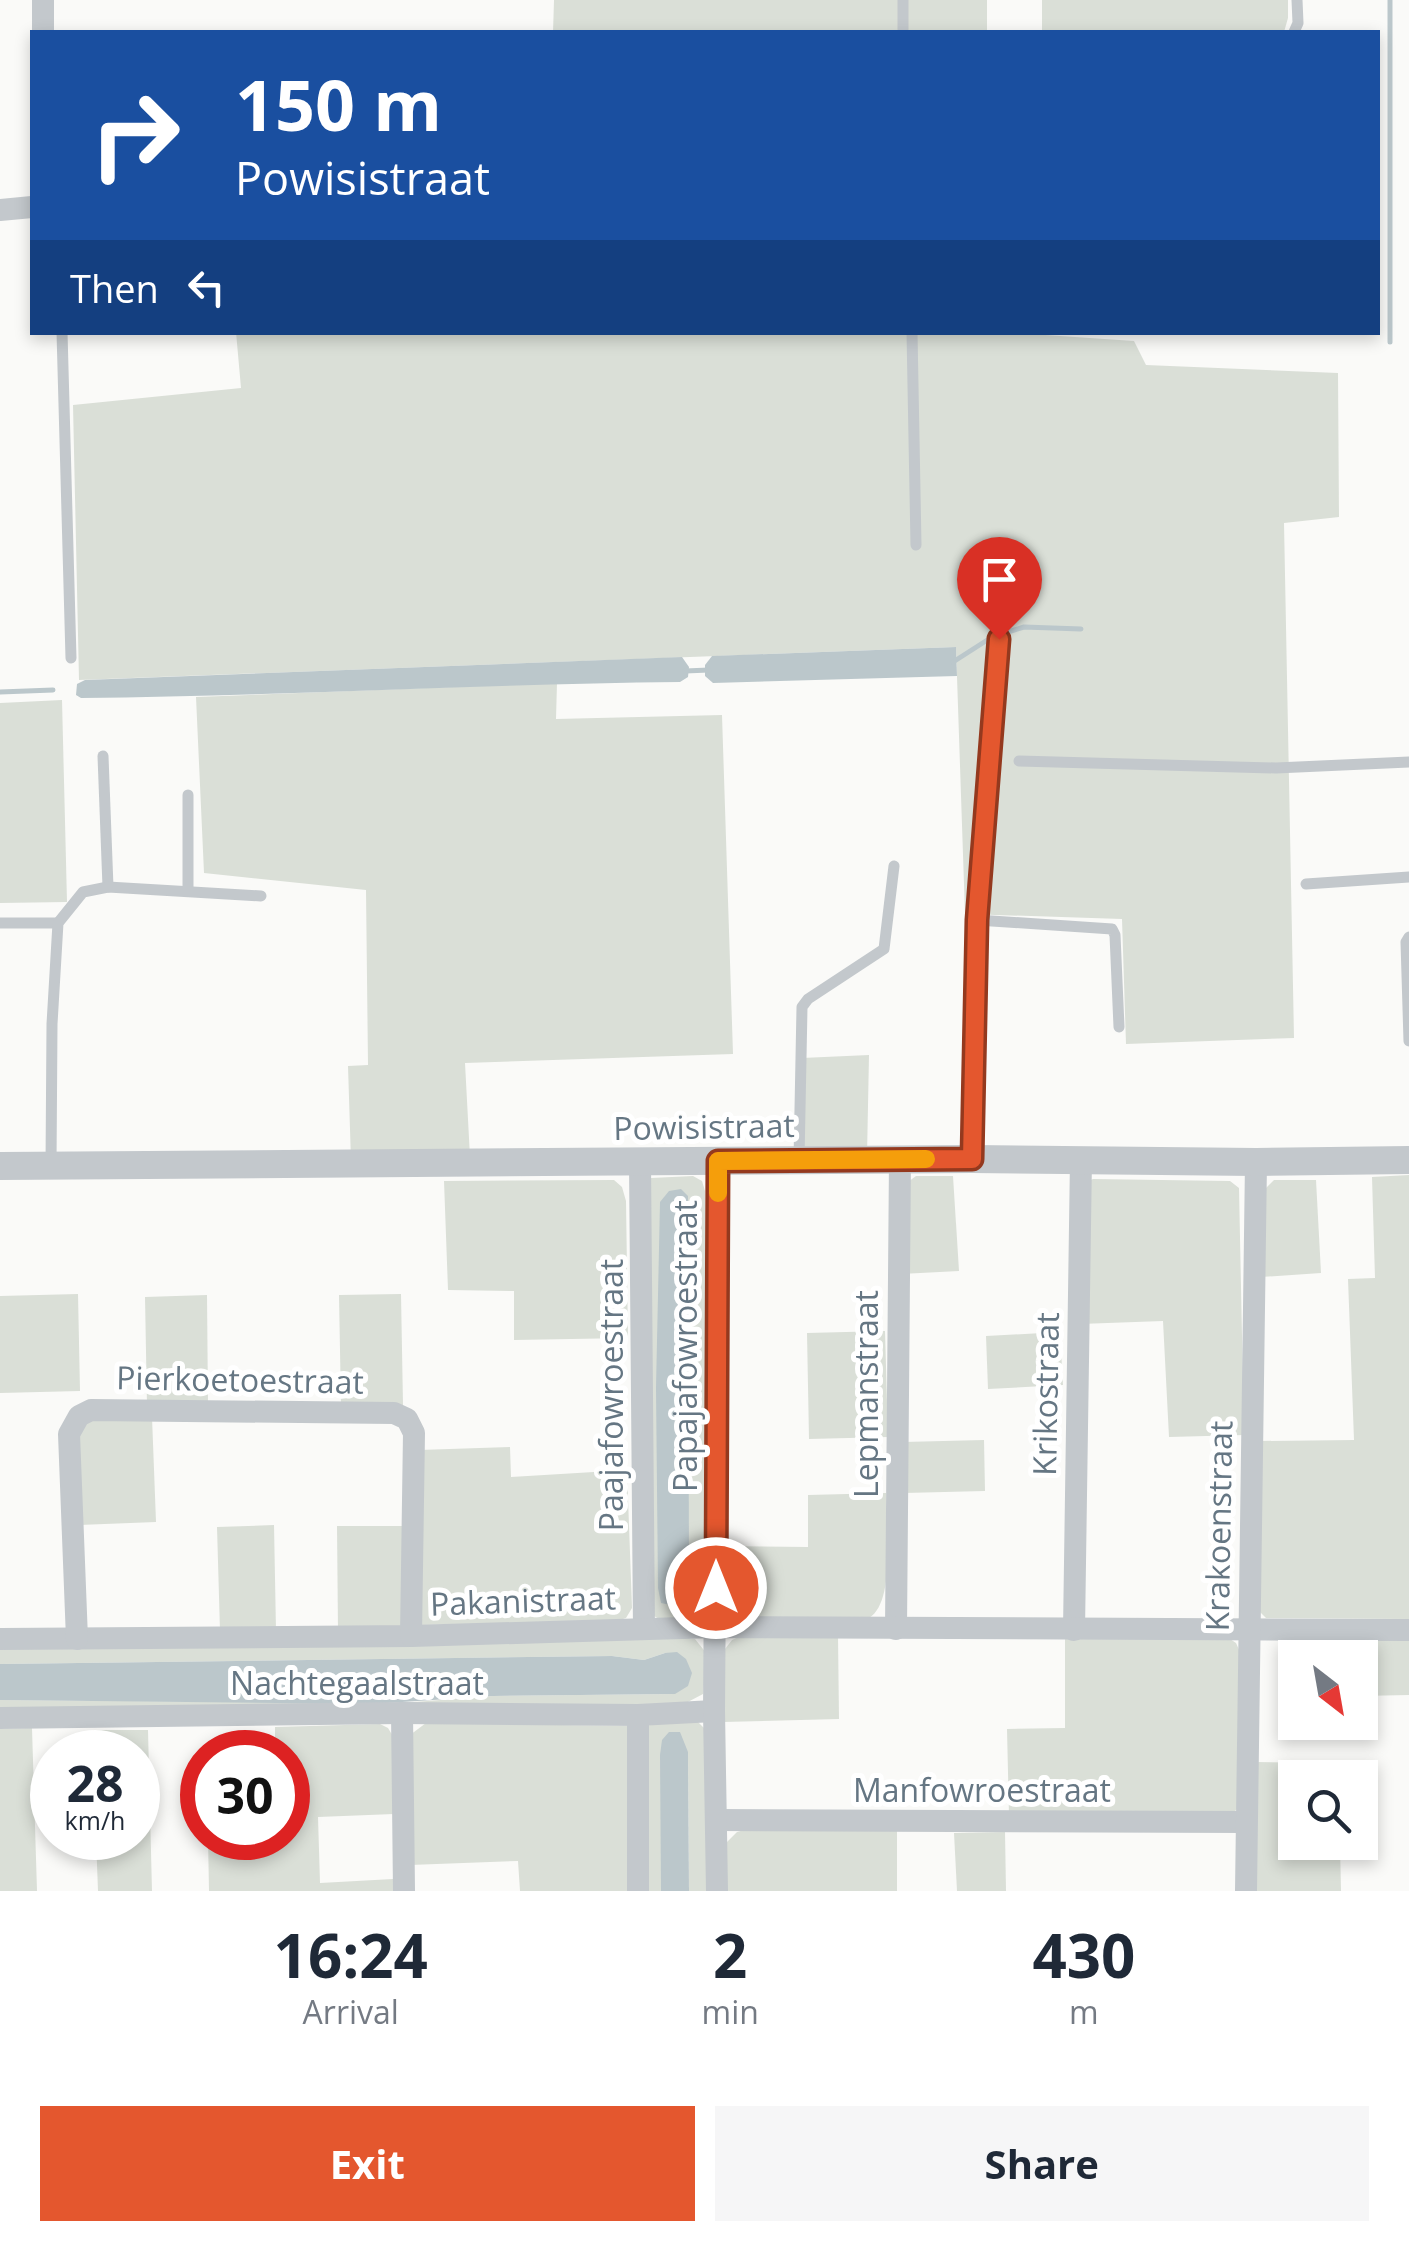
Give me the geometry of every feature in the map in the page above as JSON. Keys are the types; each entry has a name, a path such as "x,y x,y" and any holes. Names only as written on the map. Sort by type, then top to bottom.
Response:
{"street":[{"path":"43,0 43,30"},
{"path":"0,210 30,207"},
{"name":"Powisistraat","path":"0,1166 900,1159 1409,1160"},
{"name":"Lepmanstraat","path":"896,1629 900,1159"},
{"name":"Krikostraat","path":"1074,1630 1081,1159"},
{"name":"Papajafowroestraat","path":"717,1891 714,1711 718,1161"},
{"name":"Paajafowroestraat","path":"640,1162 644,1629"},
{"name":"Krakoenstraat","path":"1246,1891 1256,1162"},
{"name":"Pierkoetoestraat","path":"77,1639 70,1434 79,1416 92,1410 394,1412 407,1418 414,1433 411,1636"},
{"name":"Pakanistraat","path":"0,1639 411,1636 716,1628 1409,1630"},
{"name":"Nachtegaalstraat","path":"0,1718 402,1713 638,1715 714,1711"},
{"path":"402,1713 404,1891"},
{"path":"638,1715 638,1891"},
{"name":"Manfowroestraat","path":"717,1820 1246,1822"}],"lane":[{"path":"902,0 903,30"},
{"path":"1295,30 1297,0"},
{"path":"62,335 71,658"},
{"path":"912,335 916,545"},
{"path":"972,1159 977,920 999,639"},
{"path":"103,756 108,887"},
{"path":"1019,761 1276,768 1409,762"},
{"path":"188,795 188,890"},
{"path":"799,1160 802,1007 808,999 884,949 894,866"},
{"path":"1306,884 1409,877"},
{"path":"52,1166 52,1024 58,922 83,892 108,887 261,896"},
{"path":"977,920 1112,929 1119,1027"},
{"path":"0,923 58,922"},
{"path":"1409,936 1409,1041"}],"shaded area":[{"path":"554,0 987,0 987,30 553,30"},
{"path":"1042,0 1288,0 1285,30 1042,30"},
{"path":"236,335 1045,335 1134,341 1146,365 1338,373 1339,517 1284,523 1294,1038 1126,1044 1122,919 965,914 956,647 79,680 73,405 241,388"},
{"path":"956,647 957,676 713,683 705,676 705,665 712,656"},
{"path":"682,657 689,667 688,677 680,682 156,697 76,695 77,684 85,680"},
{"path":"557,683 556,719 722,715 733,1054 465,1063 470,1157 351,1161 348,1066 368,1065 366,890 204,873 196,697"},
{"path":"62,700 67,902 0,903 0,703"},
{"path":"869,1055 867,1156 802,1151 802,1058"},
{"path":"1409,1175 1409,1619 1266,1618 1258,1610 1260,1441 1354,1440 1348,1279 1375,1278 1372,1177"},
{"path":"693,1176 702,1181 705,1191 707,1601 696,1622 654,1616 645,1184 651,1178"},
{"path":"916,1176 953,1176 959,1271 901,1274 908,1182"},
{"path":"1093,1179 1230,1181 1239,1188 1244,1435 1169,1437 1163,1321 1080,1324 1084,1183"},
{"path":"614,1180 622,1187 626,1201 628,1338 514,1340 514,1291 448,1290 444,1181"},
{"path":"1274,1180 1316,1180 1321,1273 1261,1277 1266,1188"},
{"path":"681,1189 688,1196 689,1585 687,1599 680,1607 661,1603 658,1588 656,1388 660,1202 669,1191"},
{"path":"78,1294 80,1391 0,1393 0,1296"},
{"path":"401,1294 403,1405 341,1406 339,1295"},
{"path":"207,1295 208,1404 147,1406 145,1297"},
{"path":"885,1331 888,1437 809,1439 807,1333"},
{"path":"1060,1332 1063,1385 988,1389 986,1336"},
{"path":"152,1417 156,1522 79,1525 79,1430 93,1418"},
{"path":"984,1440 985,1491 904,1493 903,1442"},
{"path":"510,1447 511,1477 627,1470 632,1608 626,1618 422,1625 419,1450"},
{"path":"886,1493 886,1580 883,1596 869,1618 739,1618 729,1615 723,1607 721,1546 808,1547 808,1495"},
{"path":"274,1525 276,1631 220,1631 217,1527"},
{"path":"337,1526 407,1526 404,1627 338,1632"},
{"path":"743,1635 838,1636 839,1719 723,1722 725,1649"},
{"path":"1227,1637 1240,1652 1239,1806 1233,1814 1009,1816 1007,1729 1065,1728 1065,1638"},
{"path":"1409,1637 1409,1695 1378,1696 1378,1640 1350,1640"},
{"path":"695,1639 707,1654 703,1694 684,1704 0,1711 0,1700 401,1703 493,1696 675,1694 665,1653 644,1660 612,1656 0,1664 0,1648"},
{"path":"677,1652 686,1659 692,1673 688,1686 675,1694 493,1696 372,1704 0,1700 0,1664 612,1656 644,1660"},
{"path":"656,1720 698,1722 704,1728 707,1891 689,1891 688,1752 662,1740 661,1891 643,1891 647,1727"},
{"path":"426,1723 630,1726 630,1891 520,1891 518,1861 410,1865 410,1735"},
{"path":"380,1724 388,1728 394,1738 394,1814 318,1817 320,1883 393,1879 393,1891 209,1891 208,1860 310,1860 310,1730 275,1727"},
{"path":"32,1728 30,1860 36,1860 37,1891 0,1891 0,1729"},
{"path":"669,1732 680,1732 688,1752 689,1891 661,1891 660,1755 662,1740"},
{"path":"1256,1762 1278,1762 1278,1860 1340,1860 1341,1891 1255,1891"},
{"path":"897,1828 897,1891 723,1891 723,1846 737,1832"},
{"path":"1005,1832 1006,1891 957,1891 954,1833"},
{"path":"97,1860 151,1860 152,1891 98,1891"}],"waterway":[{"path":"1390,0 1390,342"},
{"path":"953,662 992,637 1024,627 1081,629"},
{"path":"685,671 709,670"},
{"path":"0,692 53,690"}],"slow traffic":[{"path":"718,1193 718,1161 926,1159"}],"route":[{"path":"716,1588 718,1161 972,1159 977,920 999,639"}]}
